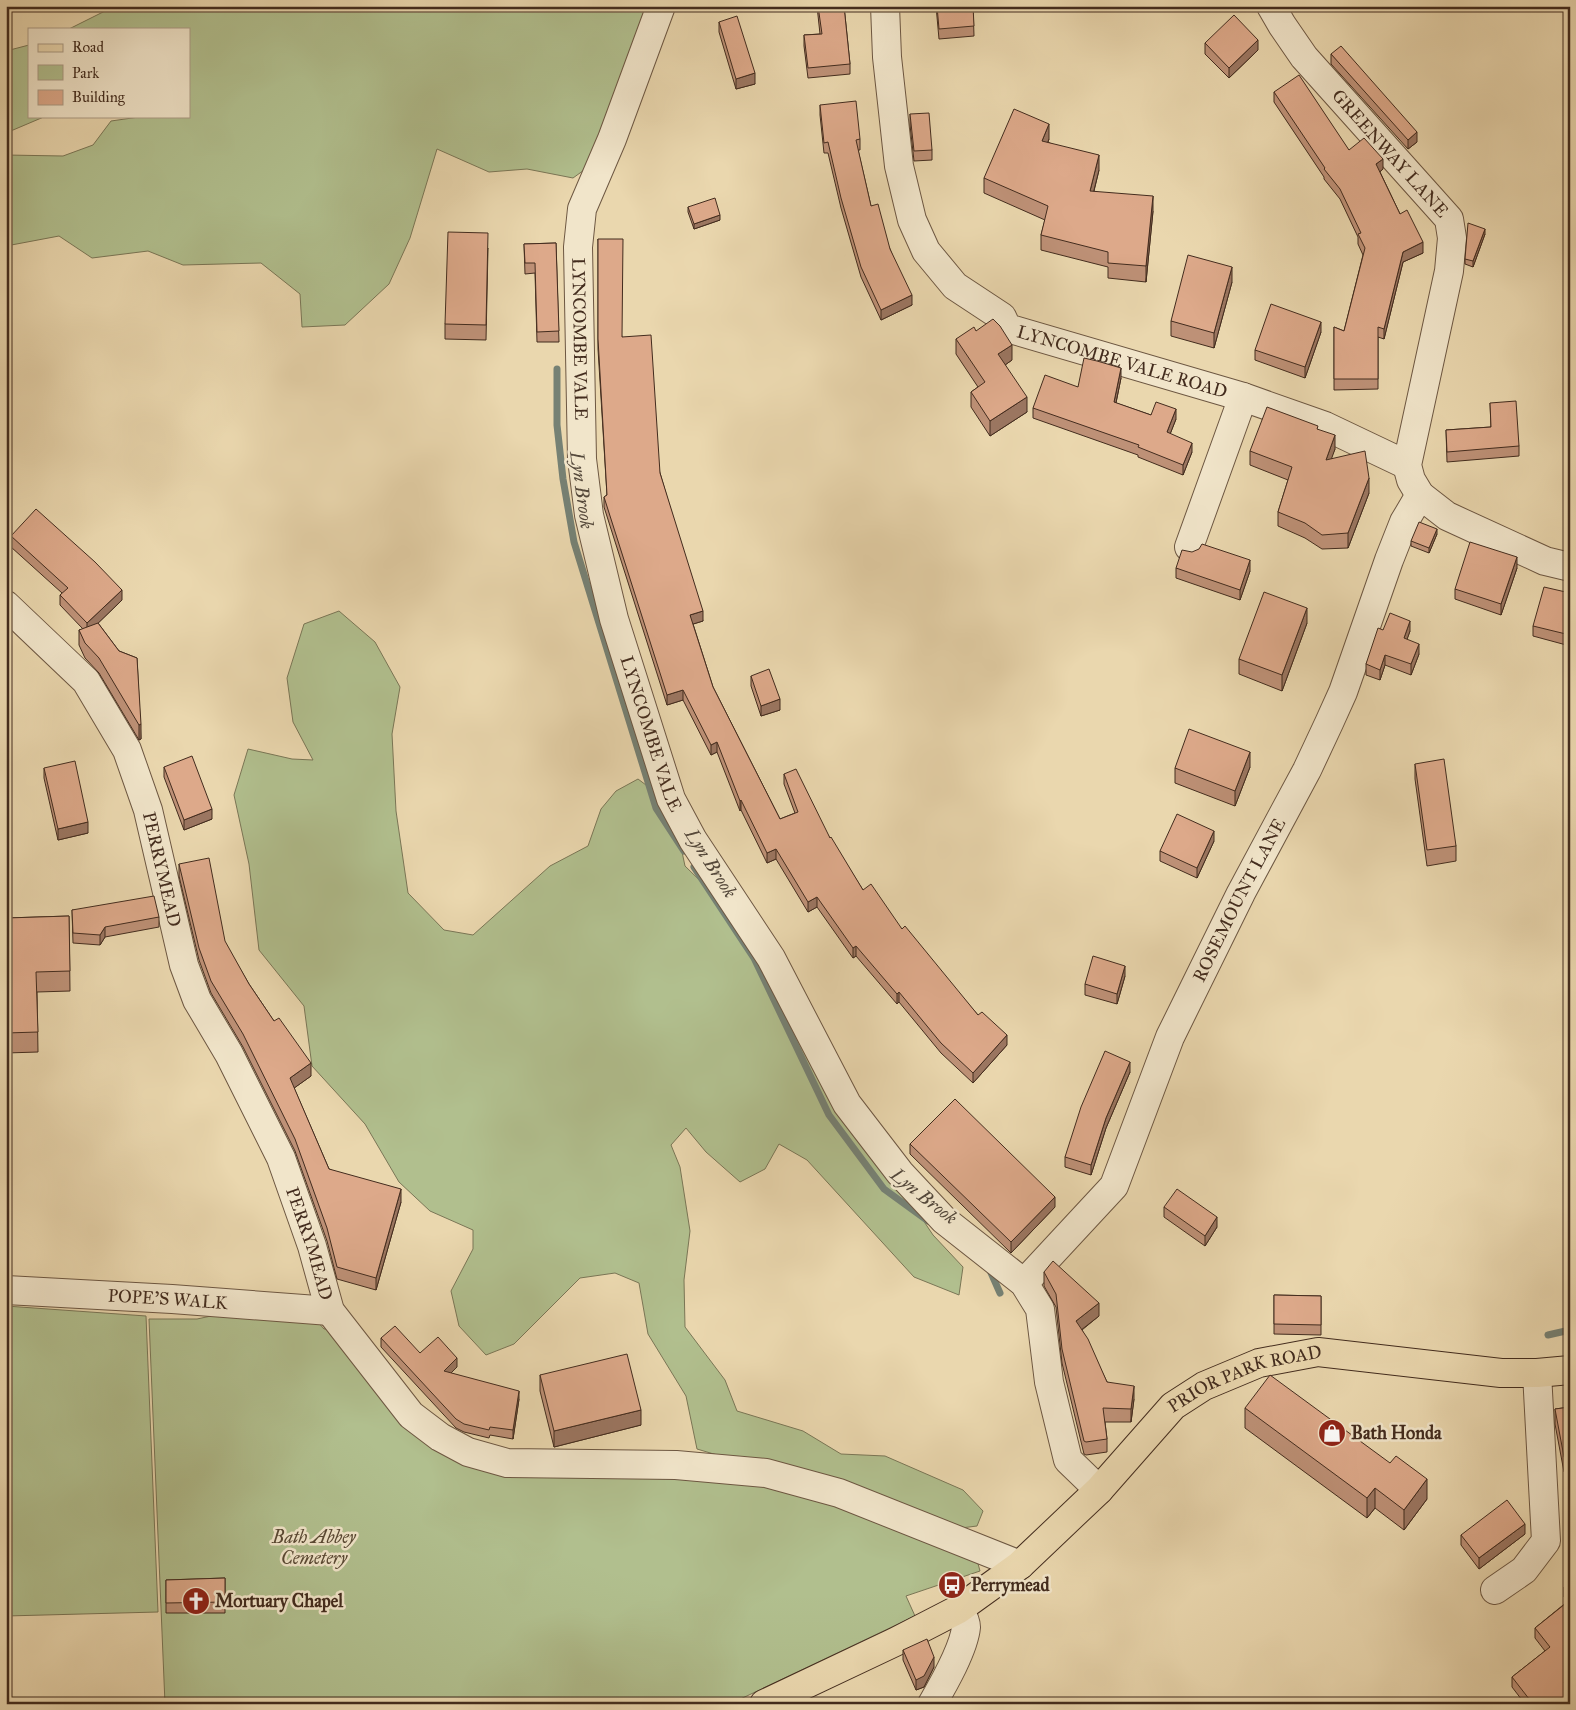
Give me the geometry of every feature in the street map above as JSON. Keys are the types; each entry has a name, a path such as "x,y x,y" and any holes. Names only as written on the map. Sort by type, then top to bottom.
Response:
{"main road":[{"name":"PRIOR PARK ROAD","path":"764,1704 895,1642 959,1609 1020,1565 1099,1490 1174,1406 1204,1386 1259,1362 1318,1352 1501,1373 1536,1373 1570,1370"}],"street":[{"name":"LYNCOMBE VALE","path":"661,6 612,138 582,209 578,247 582,459 589,515 614,619 671,799 693,840 771,958 847,1104 900,1173 944,1220 1024,1283 1040,1309 1049,1382 1068,1460 1099,1490"},
{"name":"LYNCOMBE VALE ROAD","path":"885,6 887,57 898,166 912,220 926,251 954,286 1002,317 1007,328 1243,397 1325,426 1407,465"},
{"name":"GREENWAY LANE","path":"1271,6 1304,57 1449,219 1452,238 1449,271 1407,465"},
{"path":"1189,547 1243,397"},
{"path":"1407,465 1411,480 1420,495 1447,516 1546,561 1570,567"},
{"name":"ROSEMOUNT LANE","path":"1024,1283 1114,1186 1170,1037 1241,893 1307,770 1343,692 1401,530 1420,495"},
{"name":"PERRYMEAD","path":"6,605 86,681 128,750 148,810 184,965 197,1000 229,1054 281,1158 312,1246 330,1311 411,1415 440,1437 468,1452 507,1462 676,1465 766,1473 839,1493 1020,1565"},
{"name":"POPE'S WALK","path":"6,1290 172,1299 330,1311"},
{"path":"1495,1590 1524,1570 1546,1541 1536,1373"},
{"path":"932,1704 945,1683 966,1627 959,1609"}],"green space":[{"path":"115,6 655,6 598,160 573,178 527,169 489,172 437,149 410,238 389,284 345,325 302,327 300,294 261,263 183,265 148,251 92,258 59,236 6,246 6,155 63,156 93,145 111,121 132,118 190,118 190,28 71,28"},
{"path":"28,45 28,118 41,118 6,133 6,51"},
{"path":"339,611 375,642 400,687 392,734 396,811 408,893 444,930 473,935 550,866 588,846 601,809 616,791 638,779 662,797 678,833 685,866 730,910 899,1184 933,1235 963,1267 959,1295 914,1277 807,1160 779,1144 765,1169 740,1182 706,1152 686,1128 671,1145 680,1167 690,1231 684,1280 685,1327 725,1380 737,1411 803,1431 841,1454 885,1456 963,1490 983,1511 977,1526 961,1528 697,1449 686,1396 648,1334 639,1283 615,1273 580,1278 514,1344 486,1355 459,1326 451,1291 473,1249 473,1230 430,1211 399,1182 365,1124 312,1066 304,1006 259,950 249,864 234,795 248,749 292,759 313,760 293,722 287,678 304,624"},
{"path":"6,1306 146,1316 158,1612 6,1616"},
{"name":"Bath Abbey Cemetery","path":"211,1316 316,1320 324,1329 336,1328 447,1453 761,1486 836,1504 977,1560 980,1571 906,1596 915,1616 730,1704 165,1704 149,1319 197,1319"}],"building":[{"path":"818,6 844,6 850,64 808,68 804,35 822,34"},
{"path":"937,6 973,6 974,26 939,29"},
{"path":"1234,15 1258,40 1229,68 1205,43"},
{"path":"737,16 755,73 736,79 719,22"},
{"path":"1341,46 1417,132 1408,140 1331,54"},
{"path":"1299,75 1349,150 1364,138 1383,159 1376,164 1400,214 1407,210 1423,242 1403,252 1384,329 1378,327 1378,379 1334,379 1334,327 1344,331 1365,248 1358,234 1361,233 1340,189 1324,169 1274,92"},
{"path":"856,101 860,139 856,140 871,206 878,204 890,249 912,295 881,310 861,267 841,198 828,142 824,143 820,105"},
{"path":"1014,109 1049,124 1042,141 1099,155 1090,191 1153,196 1146,266 1108,263 1108,252 1041,235 1048,206 984,178"},
{"path":"929,113 932,150 914,151 910,114"},
{"path":"715,198 720,215 694,224 688,207"},
{"path":"1468,223 1485,229 1473,261 1465,259"},
{"path":"448,232 488,233 486,325 445,324"},
{"path":"598,239 623,239 622,337 651,335 660,473 703,611 690,615 713,687 780,819 798,812 784,774 796,769 830,838 863,890 871,884 902,929 905,926 978,1015 982,1012 1007,1035 973,1073 941,1043 899,992 897,994 856,946 853,948 817,897 808,902 776,849 767,853 740,801 717,742 711,745 683,690 667,695 604,497 607,495 598,339"},
{"path":"556,243 559,331 537,332 535,263 525,263 524,244"},
{"path":"1188,255 1232,267 1214,333 1171,321"},
{"path":"1271,304 1321,322 1305,367 1255,350"},
{"path":"993,319 1000,326 1012,345 998,354 1027,397 990,421 971,392 985,382 956,339 974,327 976,331"},
{"path":"1084,358 1121,368 1114,402 1151,415 1156,402 1176,409 1167,432 1192,443 1183,465 1138,447 1139,445 1033,408 1045,375 1078,387"},
{"path":"1516,401 1519,446 1447,452 1446,430 1491,427 1490,403"},
{"path":"1267,407 1318,426 1317,429 1335,435 1326,460 1365,451 1369,478 1348,533 1322,535 1305,523 1278,512 1292,467 1250,451"},
{"path":"36,509 95,562 122,590 87,623 60,595 68,588 11,536"},
{"path":"1419,522 1437,529 1429,548 1411,541"},
{"path":"1470,542 1517,557 1501,604 1455,589"},
{"path":"1202,544 1250,560 1240,590 1176,568 1182,550 1192,552 1199,549"},
{"path":"1544,587 1570,593 1570,635 1533,626"},
{"path":"1264,592 1307,608 1282,675 1239,659"},
{"path":"1390,613 1410,621 1404,638 1419,644 1411,664 1385,655 1380,670 1366,664 1378,628 1383,630"},
{"path":"98,623 119,651 137,658 141,724 139,725 99,658 85,643 79,630"},
{"path":"769,669 780,699 761,706 751,676"},
{"path":"1189,729 1250,752 1235,791 1175,768"},
{"path":"192,756 212,809 184,820 164,767"},
{"path":"1444,759 1456,846 1427,850 1415,764"},
{"path":"75,761 88,822 58,829 44,768"},
{"path":"1177,814 1214,831 1197,868 1160,851"},
{"path":"209,858 225,941 249,984 274,1021 279,1018 311,1063 290,1078 329,1169 401,1189 376,1278 337,1267 327,1228 295,1139 243,1034 211,981 199,948 179,864"},
{"path":"154,896 159,917 105,927 100,935 73,933 72,910"},
{"path":"69,916 70,971 36,972 38,1032 6,1033 6,918"},
{"path":"1093,956 1125,966 1117,994 1085,984"},
{"path":"1105,1051 1130,1062 1106,1118 1091,1165 1065,1157 1081,1107"},
{"path":"955,1099 1055,1197 1011,1242 910,1144"},
{"path":"1177,1189 1217,1217 1205,1236 1164,1207"},
{"path":"1053,1261 1099,1303 1076,1321 1088,1339 1107,1382 1134,1386 1131,1409 1103,1408 1107,1439 1084,1441 1062,1349 1056,1294 1044,1272"},
{"path":"1274,1295 1321,1296 1321,1325 1274,1324"},
{"path":"395,1326 420,1353 438,1337 457,1358 444,1371 519,1391 513,1430 490,1427 489,1430 464,1424 456,1419 381,1338"},
{"path":"627,1354 641,1410 554,1431 540,1375"},
{"path":"1270,1375 1390,1463 1396,1456 1427,1479 1404,1510 1375,1488 1367,1498 1245,1408"},
{"path":"1570,1407 1570,1456 1564,1457 1555,1409"},
{"path":"1507,1500 1525,1524 1479,1558 1461,1535"},
{"path":"225,1578 225,1602 166,1603 166,1580"},
{"path":"1570,1583 1570,1593 1564,1587"},
{"path":"1570,1600 1570,1678 1564,1682 1570,1690 1570,1697 1561,1704 1533,1704 1512,1677 1550,1647 1535,1628"},
{"path":"927,1639 934,1657 924,1676 916,1680 903,1650"}],"waterway":[{"name":"Lyn Brook","path":"557,369 557,425 563,479 574,542 656,808 684,851"},
{"name":"Lyn Brook","path":"694,867 754,958 829,1115 884,1189 928,1221"},
{"name":"Lyn Brook","path":"988,1266 1000,1293"},
{"name":"Lyn Brook","path":"1548,1335 1570,1330"}],"place":[{"name":"Bath Honda","path":"1332,1433"},
{"name":"Perrymead","path":"952,1585"},
{"name":"Mortuary Chapel","path":"196,1601"}]}
